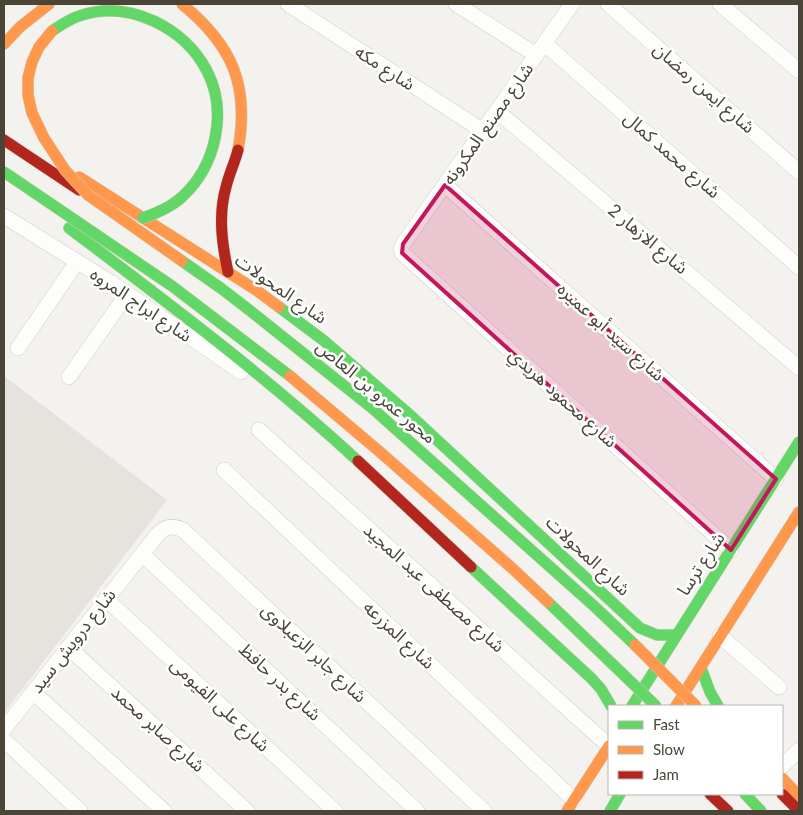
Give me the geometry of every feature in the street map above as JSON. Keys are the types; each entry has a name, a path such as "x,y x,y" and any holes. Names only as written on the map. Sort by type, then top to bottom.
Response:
{"main road":[{"path":"4,44 20,27 49,4"},
{"path":"182,4 199,17 214,33 234,70 240,90 242,133 223,198 220,227 228,272"},
{"path":"85,194 56,155 31,113 27,83 30,68 43,40 53,29 64,22 80,15 94,12 129,12 166,26 198,54 216,93 218,109 216,140 204,170 195,183 172,205 158,213 143,218"},
{"name":"شارع المحولات","path":"4,127 256,290 323,340 410,415 634,623 653,635 676,635"},
{"name":"محور عمرو بن العاص","path":"4,140 224,291 346,387 598,610 695,705"},
{"path":"4,172 172,286 295,380 513,569 655,705"},
{"path":"4,181 193,322 317,423 600,675 601,689 611,705"},
{"name":"شارع ترسا","path":"633,705 799,442"},
{"path":"677,705 797,521"},
{"path":"600,675 612,670 625,656 633,639 634,623"},
{"path":"701,668 706,684 717,705"},
{"path":"571,806 608,748"},
{"path":"783,779 799,796"},
{"path":"610,811 619,795"},
{"path":"711,795 728,811"},
{"path":"745,795 761,811"},
{"path":"783,795 799,811"}],"street":[{"name":"شارع مكه","path":"288,4 483,131"},
{"name":"شارع محمد كمال","path":"456,4 540,50 799,267"},
{"name":"شارع مصنع المكرونه","path":"403,244 572,4"},
{"name":"شارع ايمن رمضان","path":"608,4 799,172"},
{"path":"720,4 799,71"},
{"name":"شارع الازهار 2","path":"497,110 799,368"},
{"name":"شارع سيد أبو عميره","path":"445,185 776,479"},
{"name":"شارع ابراج المروه","path":"4,216 110,282 254,381 279,392"},
{"name":"شارع محمود هريدي","path":"403,244 402,253 405,257 731,550"},
{"path":"18,348 77,262"},
{"path":"69,376 127,294"},
{"name":"شارع مصطفى عبد المجيد","path":"259,430 608,745"},
{"name":"شارع المزرعه","path":"224,470 571,806"},
{"name":"شارع جابر الزعبلاوى","path":"142,554 162,530 172,527 183,530 484,811"},
{"name":"شارع درويش سيد","path":"4,729 142,554"},
{"name":"شارع بدر حافظ","path":"142,554 417,811"},
{"name":"شارع على الفيومى","path":"106,599 335,811"},
{"path":"720,636 779,687"},
{"name":"شارع صابر محمد","path":"68,647 247,811"},
{"path":"33,692 164,811"},
{"path":"4,740 80,811"},
{"path":"783,765 799,750"}],"highlighted area":[{"path":"445,185 776,479 731,550 402,253 403,244"}],"shaded area":[{"path":"4,376 167,500 4,713"}],"traffic: fast":[{"path":"52,31 74,18 100,11 119,11 137,15 154,21 170,30 185,42 207,71 217,103 217,120 211,154 204,169 179,200 159,212 143,218"},
{"path":"4,172 172,286 290,376"},
{"path":"69,228 253,370 358,461"},
{"path":"182,261 222,289 372,408 594,606 635,645"},
{"path":"279,307 323,340 410,415 640,628 657,635 676,635"},
{"path":"633,705 799,442"},
{"path":"471,567 591,678 601,689 610,705"},
{"path":"548,602 655,705"},
{"path":"701,668 710,692 717,705"},
{"path":"610,811 619,795"},
{"path":"746,795 761,811"}],"traffic: slow":[{"path":"4,44 20,27 49,4"},
{"path":"182,4 214,35 225,51 233,68 239,86 241,106 238,150"},
{"path":"52,31 39,47 32,62 28,78 28,95 32,113 44,138 65,170 88,195 182,261"},
{"path":"79,177 256,290 279,307"},
{"path":"290,376 380,452 548,602"},
{"path":"677,705 799,512"},
{"path":"635,645 695,705"},
{"path":"567,811 608,748"},
{"path":"783,779 799,796"}],"traffic: jam":[{"path":"4,140 79,190"},
{"path":"228,272 224,251 222,208 227,182 238,150"},
{"path":"358,461 471,567"},
{"path":"711,795 728,811"},
{"path":"783,795 799,811"}]}
